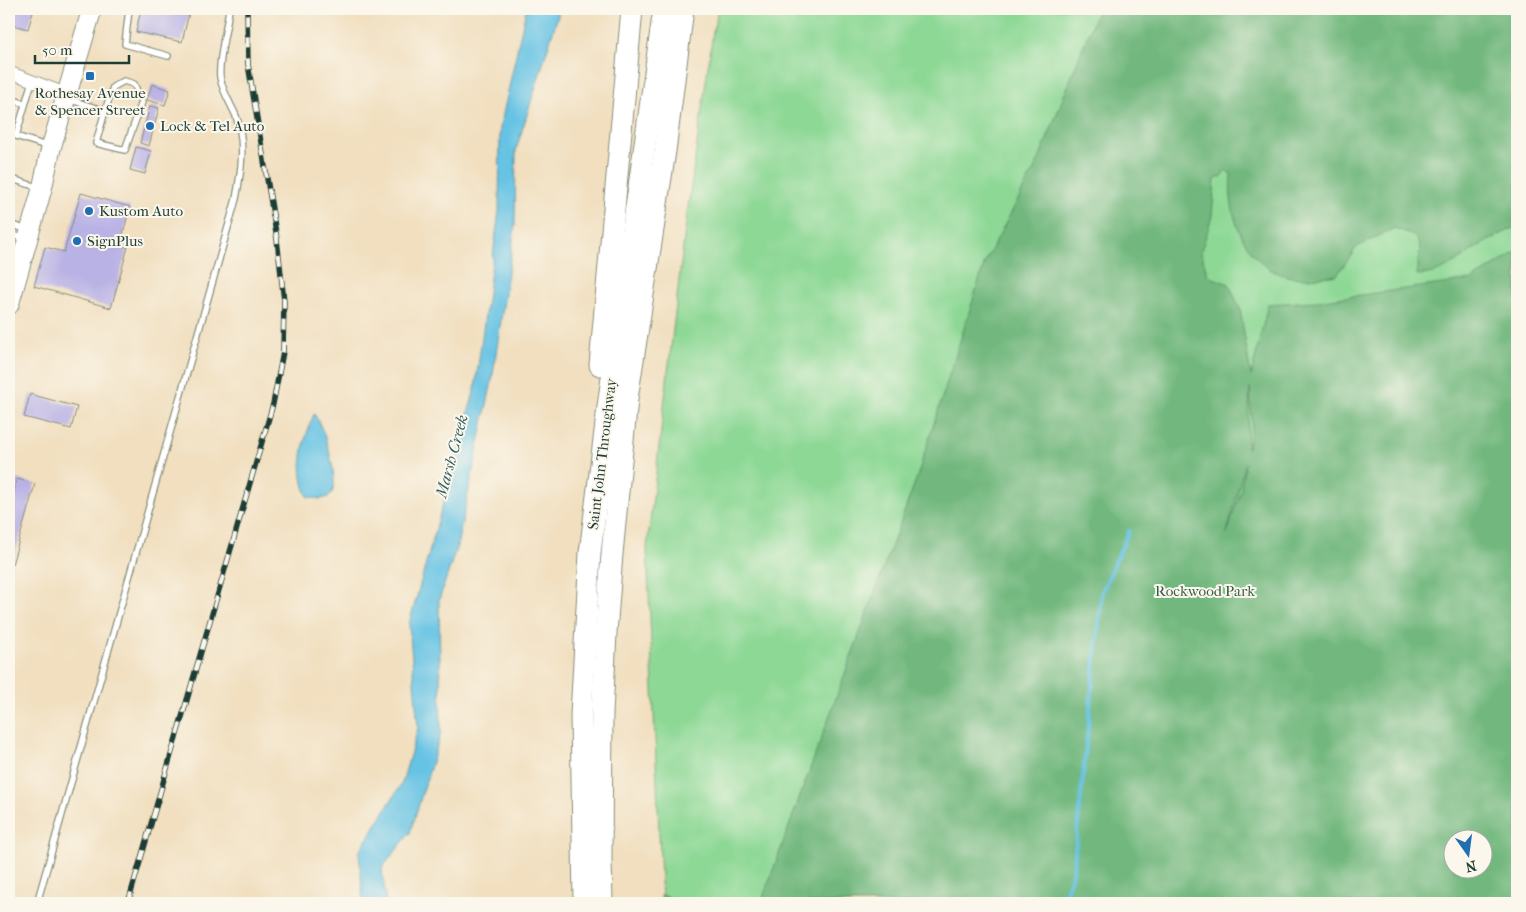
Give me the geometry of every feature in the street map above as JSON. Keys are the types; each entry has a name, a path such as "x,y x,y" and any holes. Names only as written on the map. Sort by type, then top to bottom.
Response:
{"highway":[{"path":"590,553 597,398 632,9"},
{"name":"Saint John Throughway","path":"584,903 580,715 590,553 609,399 664,9"},
{"name":"Saint John Throughway","path":"602,903 602,714 612,554 627,400 665,151 683,9"},
{"path":"665,151 698,9"}],"main road":[{"path":"9,305 12,285 29,235 51,148 92,9"}],"street":[{"path":"9,72 66,96"}],"lane":[{"path":"129,9 125,44 168,56"},
{"path":"37,903 236,199 241,169 241,135 237,118 220,77 229,9"},
{"path":"32,81 16,136 51,148"},
{"path":"124,81 134,84 142,102 125,150 96,143 105,111 113,87 124,81"},
{"path":"66,96 105,111"},
{"path":"9,98 25,104"},
{"path":"9,178 42,189"},
{"path":"9,224 29,235"},
{"path":"9,234 29,235"}],"green space":[{"name":"Rockwood Park","path":"718,9 1517,9 1517,903 662,903 647,547 686,222 713,32"},
{"name":"Rockwood Park","path":"1098,9 1517,9 1517,226 1479,246 1443,270 1426,274 1417,275 1420,246 1414,235 1394,228 1357,247 1337,275 1312,278 1287,276 1275,272 1265,265 1247,246 1236,222 1233,209 1231,173 1224,172 1222,177 1215,179 1212,216 1201,252 1208,276 1229,284 1240,309 1251,376 1268,304 1316,301 1472,280 1517,251 1517,903 761,903 917,477 985,262 1038,162","holes":["1250,388 1252,425 1247,448","1245,463 1241,489 1227,534"]},
{"path":"661,895 690,903 662,903"}],"water":[{"path":"526,9 560,9 516,150 515,226 492,381 457,546 439,600 441,733 410,833 382,868 386,903 363,903 359,852 402,783 418,728 409,624 475,389 499,211 500,128"},
{"path":"314,414 326,440 334,474 333,491 328,497 321,499 308,497 304,487 301,466 304,445"}],"building":[{"path":"9,9 34,9 28,29 9,24"},
{"path":"141,9 190,9 182,42 136,32"},
{"path":"152,84 170,90 165,105 147,100"},
{"name":"Lock & Tel Auto","path":"150,106 159,108 149,146 140,143"},
{"path":"136,147 151,151 145,174 130,170"},
{"path":"81,193 130,207 120,245 128,247 111,308 34,286 45,247 64,252"},
{"path":"30,394 77,407 71,429 24,417"},
{"path":"17,479 35,484 9,575 9,511"}],"waterway":[{"path":"1062,903 1073,872 1102,592 1129,531"}],"railway":[{"path":"128,903 273,404 283,352 284,301 277,239 248,64 247,9"}],"place":[{"name":"Rothesay Avenue & Spencer Street","path":"90,76"},
{"name":"Lock & Tel Auto","path":"150,126"},
{"name":"Kustom Auto","path":"89,211"},
{"name":"SignPlus","path":"77,241"}],"water label":[{"name":"Marsh Creek","path":"451,456"}]}
